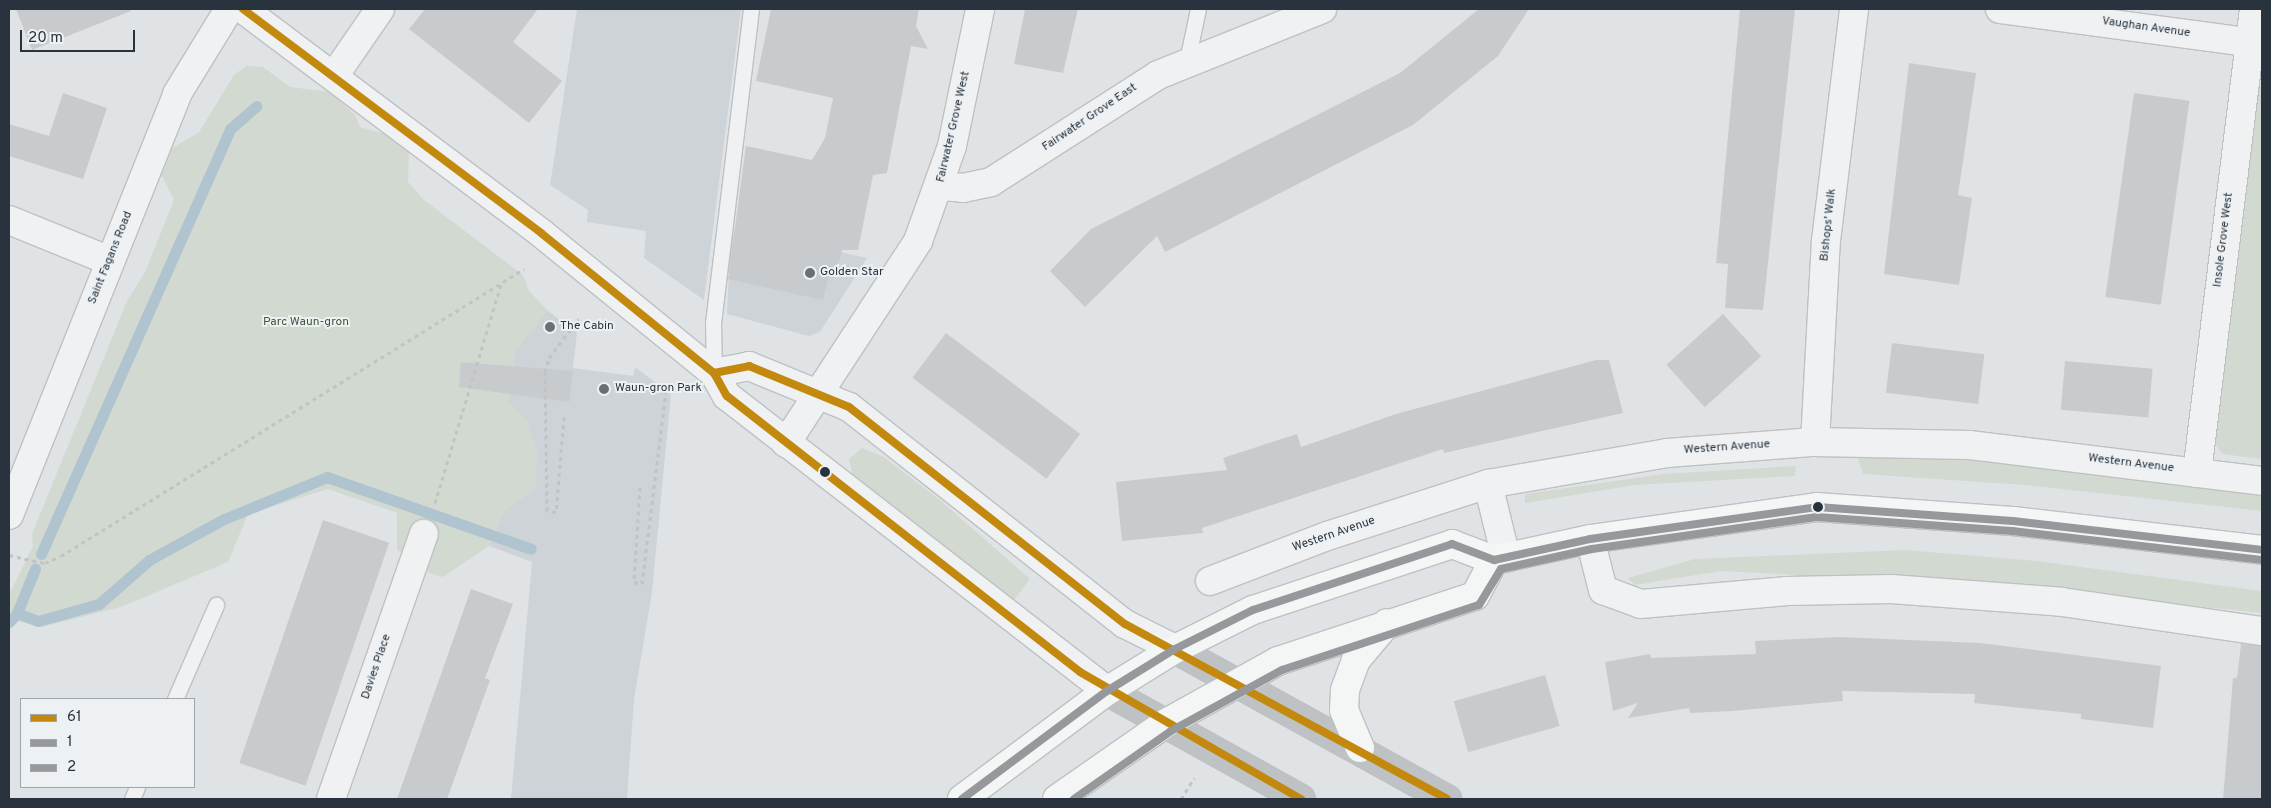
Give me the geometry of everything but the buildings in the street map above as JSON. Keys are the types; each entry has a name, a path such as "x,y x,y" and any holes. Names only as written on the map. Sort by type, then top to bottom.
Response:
{"highway":[{"path":"962,799 1106,691 1175,649 1253,610 1452,544 1500,559 1590,539 1816,507 2013,520 2262,550"},
{"path":"1057,799 1166,723 1236,682 1302,651 1475,596 1500,559"},
{"path":"1360,748 1344,710 1345,690 1356,660 1387,623"}],"main road":[{"path":"1175,649 1360,748 1447,799"},
{"path":"1106,691 1301,799"}],"street":[{"name":"Saint Fagans Road","path":"9,515 177,94 229,9"},
{"path":"243,9 541,233 714,373 727,396 1106,691"},
{"path":"334,76 380,9"},
{"name":"Fairwater Grove West","path":"786,443 822,394 918,241 942,186 980,9"},
{"name":"Fairwater Grove East","path":"942,186 963,188 991,182 1121,95 1186,61 1322,9"},
{"name":"Bishops' Walk","path":"1815,442 1826,241 1854,9"},
{"name":"Vaughan Avenue","path":"2000,9 2255,43"},
{"name":"Insole Grove West","path":"2197,473 2255,43 2254,9"},
{"path":"9,220 110,261"},
{"path":"714,373 749,366 822,394 904,448 1125,624 1175,649"},
{"name":"Western Avenue","path":"1210,581 1327,536 1488,484 1667,453 1815,442 1969,446 2262,481"},
{"path":"1488,484 1500,559"},
{"name":"Davies Place","path":"331,799 424,534"},
{"path":"1590,539 1603,590 1641,604 1787,591 1892,589 2062,602 2262,631"}],"lane":[{"path":"714,373 713,323 751,9"},
{"path":"1186,61 1198,9"},
{"path":"175,698 216,604"}],"path":[{"path":"9,554 45,563 61,556 524,269"},
{"path":"433,507 502,284"},
{"path":"564,417 556,512 548,511 545,372 549,358 578,319"},
{"path":"640,487 634,582 642,584 667,384"},
{"path":"1181,799 1194,778"}],"shaded area":[{"path":"577,9 741,9 704,300 644,258 646,231 587,222 588,210 550,185"},
{"path":"731,231 795,242 867,258 820,332 809,336 727,314"},
{"path":"522,291 577,333 573,368 633,376 635,367 671,394 652,592 634,699 627,799 511,799 532,562 489,546"}],"green space":[{"name":"Parc Waun-gron","path":"246,66 263,67 290,87 330,92 355,115 360,127 399,138 409,153 408,182 424,200 523,275 529,291 548,311 514,353 508,401 527,420 537,449 536,488 505,511 489,546 443,577 431,574 397,550 397,513 328,489 248,514 228,562 121,607 42,627 9,619 9,595 33,546 32,534 127,301 145,272 174,200 161,174 169,150 199,132 234,75"},
{"path":"2262,84 2262,459 2222,454 2212,437 2253,96"},
{"path":"862,448 884,457 941,501 1030,579 1014,600 853,478 849,459"},
{"path":"1857,456 1946,456 2262,493 2262,511 2024,485 1863,474"},
{"path":"1796,466 1795,476 1635,485 1525,503 1525,494 1663,474"},
{"path":"1905,550 2037,561 2262,591 2262,613 1992,585 1721,571 1635,585 1628,578 1695,559"}],"waterway":[{"path":"41,554 230,129 256,106"},
{"path":"9,622 17,613 38,621 99,604 149,560 224,519 327,477 531,549"},
{"path":"17,613 35,569"}],"transit line":[{"name":"61","path":"243,9 541,233 714,373 727,396 1080,672 1301,799"},
{"name":"61","path":"714,373 749,366 849,407 1125,624 1447,799"},
{"name":"1","path":"962,799 1107,691 1175,649 1253,610 1452,544 1494,560 1590,539 1817,507 2013,521 2262,550"},
{"name":"2","path":"1074,799 1171,731 1282,670 1479,605 1501,569 1592,549 1817,517 2012,531 2261,560"}],"place":[{"name":"Golden Star","path":"810,273"},
{"name":"The Cabin","path":"550,327"},
{"name":"Waun-gron Park","path":"604,389"}]}
